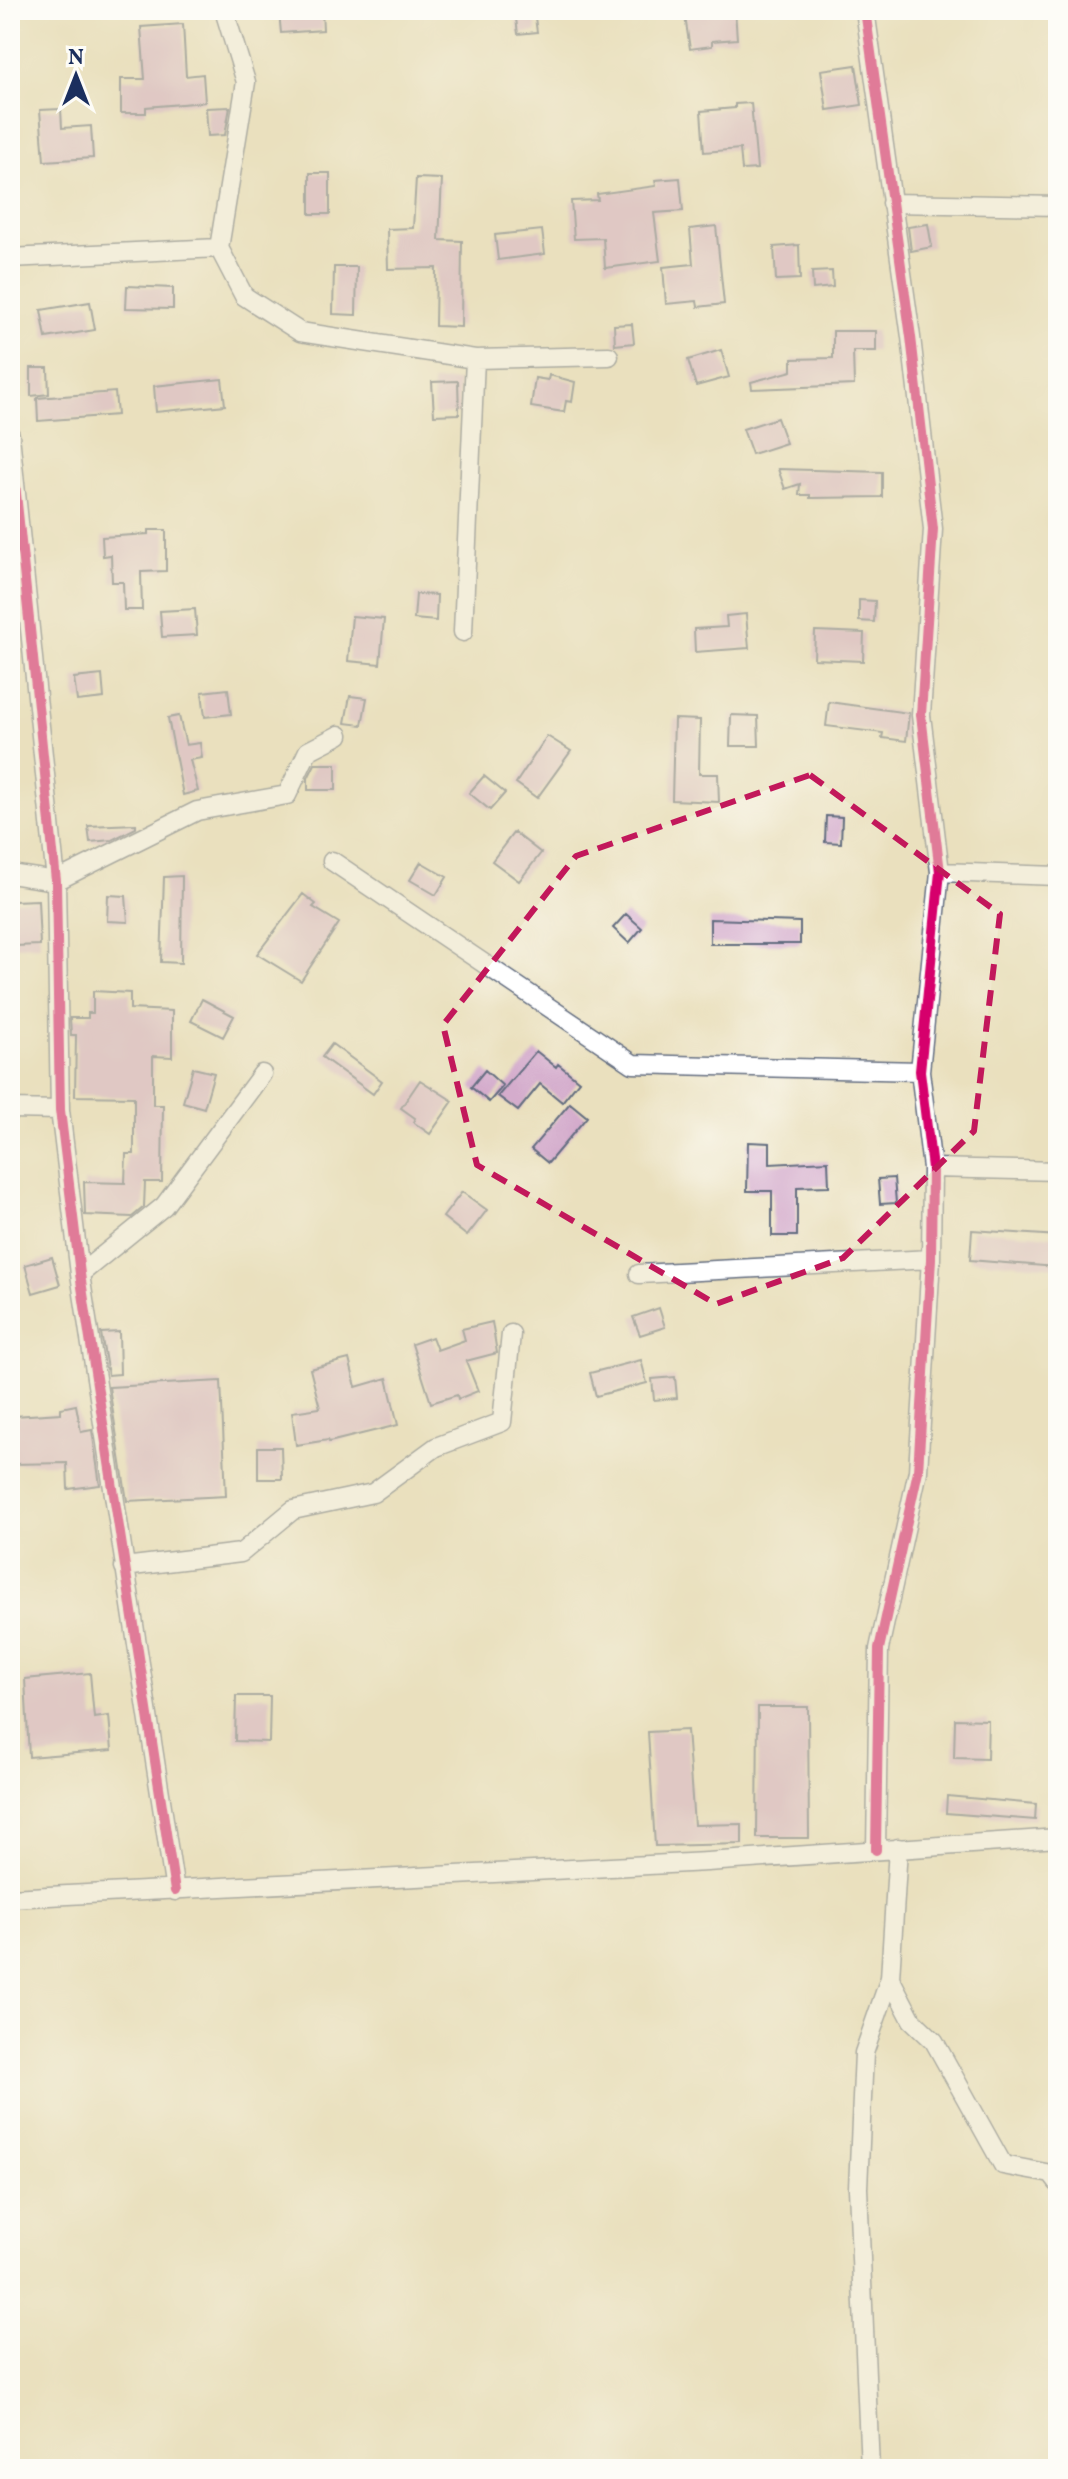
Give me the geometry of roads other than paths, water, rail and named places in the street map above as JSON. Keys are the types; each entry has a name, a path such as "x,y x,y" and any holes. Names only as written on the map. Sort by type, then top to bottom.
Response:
{"street":[{"path":"224,10 246,82 219,248 244,296 300,332 475,359 609,356"},
{"path":"865,10 911,337 933,529 921,715 940,872 920,1071 932,1168 931,1259 918,1471 879,1649 876,1850"},
{"path":"891,203 1058,206"},
{"path":"10,258 219,248"},
{"path":"463,632 475,359"},
{"path":"10,435 56,881 60,1110 80,1274 175,1891"},
{"path":"10,874 56,881 197,811 287,795 308,751 339,735"},
{"path":"332,861 633,1064 920,1071"},
{"path":"940,872 1058,876"},
{"path":"80,1274 164,1206 262,1074"},
{"path":"10,1109 60,1110"},
{"path":"932,1168 1058,1171"},
{"path":"639,1274 931,1259"},
{"path":"124,1567 241,1553 293,1510 373,1493 436,1447 502,1422 511,1334"},
{"path":"10,1898 691,1863 1058,1838"},
{"path":"870,2469 858,2188 864,2053 890,1978 898,1848"},
{"path":"890,1978 912,2020 934,2041 1003,2165 1051,2174 1058,2183"}]}
